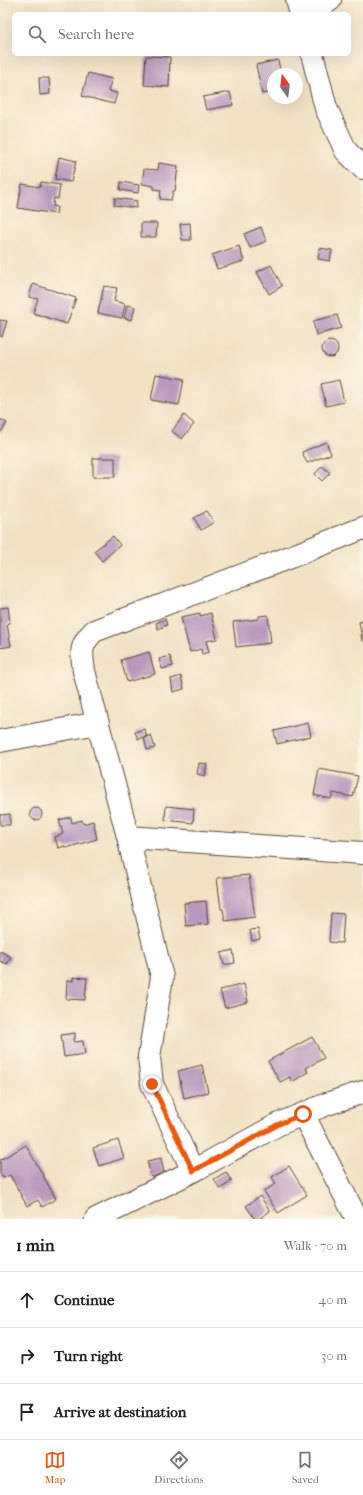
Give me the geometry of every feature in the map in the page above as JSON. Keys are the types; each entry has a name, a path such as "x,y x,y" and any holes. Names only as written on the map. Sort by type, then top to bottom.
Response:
{"street":[{"path":"297,0 300,12"},
{"path":"313,12 330,0"},
{"path":"313,56 326,108 346,151 363,168"},
{"path":"193,1171 152,1084 149,1057 162,977 81,655 85,640 94,631 363,528"},
{"path":"0,741 98,724"},
{"path":"128,837 363,853"},
{"path":"96,1219 193,1171 279,1124 326,1104 363,1092"},
{"path":"303,1114 357,1219"}],"building":[{"path":"146,56 170,57 169,87 144,85"},
{"path":"278,60 280,68 267,68 267,93 262,94 256,65"},
{"path":"88,73 112,79 108,91 117,93 114,104 82,96"},
{"path":"39,78 49,78 50,94 40,95"},
{"path":"230,92 233,105 206,110 203,97"},
{"path":"59,157 76,161 71,182 55,179"},
{"path":"159,163 178,166 175,191 173,191 171,200 160,199 161,190 154,189 154,186 142,184 144,169 158,170"},
{"path":"41,182 60,185 58,199 54,198 53,206 57,207 56,214 18,208 22,184 40,187"},
{"path":"121,182 139,185 138,193 120,190"},
{"path":"115,198 137,201 136,208 114,205"},
{"path":"141,223 157,223 156,237 141,237"},
{"path":"190,223 191,240 182,240 180,224"},
{"path":"261,227 266,241 250,248 244,234"},
{"path":"239,246 244,261 217,269 212,255"},
{"path":"320,248 332,250 330,261 318,259"},
{"path":"271,265 282,286 269,294 257,272"},
{"path":"33,284 76,298 67,324 33,313 38,299 29,297"},
{"path":"104,286 117,288 114,301 125,304 122,318 98,313"},
{"path":"127,305 135,307 132,320 124,318"},
{"path":"337,315 341,328 316,335 313,321"},
{"path":"0,320 7,321 2,337 0,336"},
{"path":"330,341 336,343 338,349 336,355 330,357 324,355 322,349 324,343"},
{"path":"156,374 184,379 179,405 151,400"},
{"path":"339,380 344,402 326,406 321,384"},
{"path":"184,415 194,424 182,439 172,431"},
{"path":"0,419 7,423 0,433"},
{"path":"326,442 331,454 307,463 302,452"},
{"path":"93,458 115,458 115,477 93,477"},
{"path":"322,466 330,473 322,481 315,474"},
{"path":"207,511 214,522 201,530 194,518"},
{"path":"113,536 120,545 102,561 94,551"},
{"path":"8,607 10,623 7,624 11,646 0,648 0,608"},
{"path":"200,613 200,616 211,613 217,639 206,641 209,652 202,654 201,649 190,652 181,617"},
{"path":"268,615 271,643 236,647 233,622 259,619 259,616"},
{"path":"165,619 167,625 158,629 156,623"},
{"path":"363,621 363,641 362,641 359,622"},
{"path":"149,652 155,674 127,682 121,660"},
{"path":"170,656 173,666 162,669 159,659"},
{"path":"181,676 184,689 173,692 171,679"},
{"path":"308,723 311,736 277,744 274,731"},
{"path":"144,729 147,736 138,739 135,732"},
{"path":"151,735 155,748 147,750 144,738"},
{"path":"199,763 207,764 205,776 197,774"},
{"path":"319,769 358,776 353,797 333,793 331,799 314,795"},
{"path":"166,806 194,809 193,823 165,820"},
{"path":"34,808 38,808 42,814 38,820 34,820 30,816 30,812"},
{"path":"10,814 10,825 0,825 0,815"},
{"path":"71,817 72,823 82,820 83,824 93,821 97,839 66,848 65,846 58,848 55,837 63,834 59,820"},
{"path":"249,875 255,917 225,921 223,909 221,909 217,878"},
{"path":"206,901 208,924 186,926 184,903"},
{"path":"331,913 344,914 342,943 329,942"},
{"path":"258,929 260,939 252,941 250,930"},
{"path":"233,950 235,963 224,965 221,953"},
{"path":"0,951 11,957 7,964 0,961"},
{"path":"73,977 87,978 85,1000 66,999 67,980 73,981"},
{"path":"244,984 248,1002 225,1008 220,990"},
{"path":"75,1033 75,1039 73,1039 74,1042 83,1041 85,1054 64,1057 61,1035"},
{"path":"312,1037 324,1058 306,1068 308,1072 292,1082 290,1077 280,1082 268,1061"},
{"path":"202,1065 208,1092 184,1098 178,1071"},
{"path":"118,1140 124,1158 99,1166 93,1148"},
{"path":"26,1145 56,1199 42,1207 38,1200 27,1206 10,1175 3,1178 0,1172 0,1160"},
{"path":"161,1158 164,1173 151,1177 147,1161"},
{"path":"289,1166 307,1195 278,1213 264,1191 276,1184 272,1177"},
{"path":"226,1172 232,1181 220,1189 214,1179"},
{"path":"260,1196 270,1211 259,1219 255,1219 246,1206"}],"route":[{"path":"152,1084 193,1171 279,1124 303,1114"}]}
